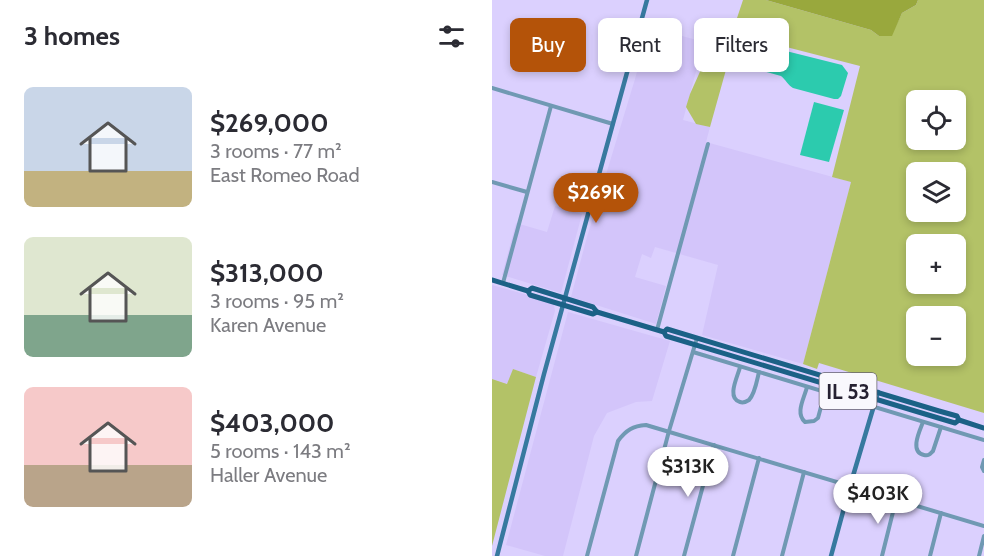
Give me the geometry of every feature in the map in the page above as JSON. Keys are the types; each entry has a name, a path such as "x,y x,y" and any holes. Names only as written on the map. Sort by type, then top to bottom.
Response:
{"main road":[{"path":"497,556 646,0"},
{"name":"IL 53","path":"492,280 528,291 530,295 592,314 597,312"},
{"name":"IL 53","path":"528,291 532,288 593,307 597,312 660,331 666,336 695,345 955,423 959,420"},
{"name":"IL 53","path":"660,331 667,329 878,392 957,416 959,420 984,428"},
{"path":"831,556 878,392"}],"street":[{"path":"492,88 613,124"},
{"path":"503,283 551,106"},
{"path":"660,331 708,144"},
{"path":"492,182 527,192"},
{"path":"636,556 669,431 697,338"},
{"path":"693,352 984,440"},
{"path":"740,367 733,396 737,401 743,403 748,402 751,398 759,372"},
{"path":"807,387 800,411 805,422 814,422 818,418 825,392"},
{"path":"923,422 916,446 923,454 927,455 933,451 941,427"},
{"path":"587,556 618,441 625,432 635,426 646,425 984,526"},
{"path":"684,556 714,445"},
{"path":"733,556 759,459"},
{"path":"984,460 982,467 984,471"},
{"path":"782,556 804,472"},
{"path":"882,556 896,500"},
{"path":"930,556 941,513"},
{"path":"979,556 984,536"}],"shaded area":[{"path":"743,0 766,0 871,30 879,36 891,36 902,13 916,5 918,0 984,0 984,413 819,363 817,369 803,364 851,182 832,177 860,66 789,48 789,18 737,18"},
{"path":"766,0 918,0 916,5 902,13 892,36 879,36 871,30"},
{"path":"682,36 694,39 694,72 696,72 683,120 710,127 706,142 851,182 803,364 702,335 718,265 655,247 651,258 642,254 635,277 666,286 656,324 571,297 637,72 682,72"},
{"path":"789,52 842,65 848,73 838,99 793,88 781,76 767,72 789,72"},
{"path":"700,72 725,72 710,127 696,124 686,107"},
{"path":"814,102 844,110 829,162 800,155"},
{"path":"555,206 582,214 561,293 502,275 516,223 547,232"},
{"path":"492,285 549,301 554,305 555,311 536,377 513,369 508,384 492,379"},
{"path":"568,312 670,341 652,401 636,402 607,413 594,436 563,556 545,556 506,545"},
{"path":"513,369 536,377 492,546 492,379 507,384"}]}
